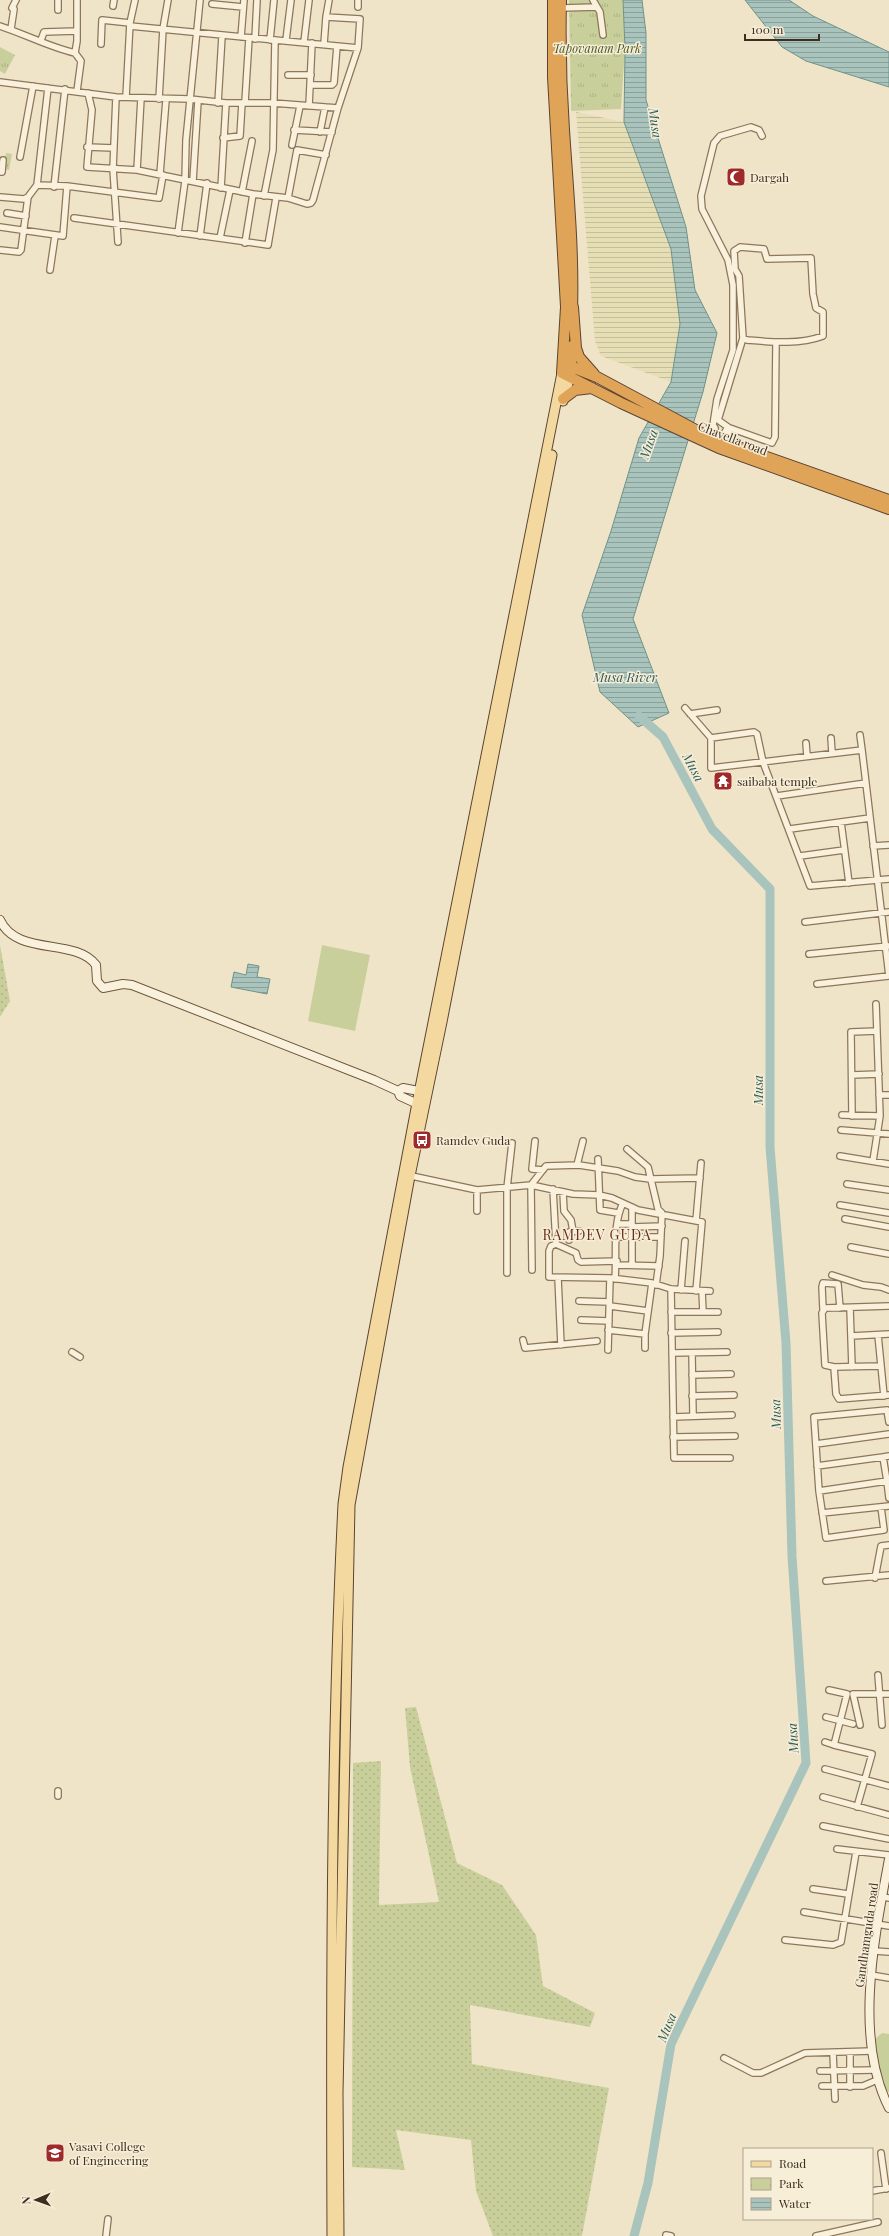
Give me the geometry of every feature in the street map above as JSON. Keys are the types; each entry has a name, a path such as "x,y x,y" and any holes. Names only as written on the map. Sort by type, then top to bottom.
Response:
{"highway":[{"path":"553,0 553,77 570,370"},
{"path":"561,4 563,128 572,234 574,332 579,357 597,377"},
{"path":"570,370 573,307"},
{"name":"Chavella road","path":"570,370 597,377 707,436 725,435 889,509"},
{"name":"Chavella road","path":"570,370 592,388 621,403 725,435 889,500"},
{"path":"563,399 576,390 592,388"}],"main road":[{"path":"424,1092 570,370"},
{"path":"339,2236 338,2093 350,1505 355,1468 420,1105 424,1092 570,370"},
{"path":"332,2236 330,2093 336,1747 343,1504 348,1467 407,1175"}],"street":[{"path":"11,29 14,9 12,8 16,0"},
{"path":"58,0 58,10"},
{"path":"75,54 77,0"},
{"path":"126,98 130,24 133,0"},
{"path":"159,99 163,29 168,0"},
{"path":"178,233 185,180 190,99 200,0"},
{"path":"241,38 244,0"},
{"path":"223,138 240,136 243,102 257,0"},
{"path":"264,196 273,150 274,0"},
{"path":"286,40 291,0"},
{"path":"304,42 309,0"},
{"path":"324,44 329,0"},
{"path":"358,0 358,7"},
{"path":"593,0 602,22 603,35"},
{"path":"212,4 243,7"},
{"path":"561,4 597,7"},
{"path":"88,92 92,110 87,147 87,167 138,170 207,183 230,190 276,198 288,198 307,204 311,203 326,155 338,108 358,48 360,19 326,17"},
{"path":"101,44 102,20 222,36 286,40 358,48"},
{"path":"0,26 40,40 58,49 75,54 81,61 77,91"},
{"path":"40,40 44,32 77,30"},
{"path":"218,103 222,36"},
{"path":"309,106 312,43"},
{"path":"311,84 332,85 334,83 337,46"},
{"path":"288,75 311,75"},
{"path":"0,82 65,89 126,98 166,100 190,99 218,103 273,103 338,108"},
{"path":"20,157 33,86"},
{"path":"0,250 21,251 28,197 37,185 48,88"},
{"path":"54,187 65,89"},
{"path":"116,97 113,169 116,192 118,242"},
{"path":"138,170 141,98"},
{"path":"37,185 54,187 67,186 159,198 162,175 166,100"},
{"path":"192,181 198,101"},
{"path":"221,188 226,103"},
{"path":"292,145 300,106"},
{"path":"320,132 325,107"},
{"path":"762,136 759,130 751,127 720,136 714,144 701,196 702,209 728,260 733,286 733,350 717,399 713,425 718,427 725,435 772,443 775,437 776,342"},
{"path":"294,130 332,132"},
{"path":"242,192 252,140"},
{"path":"87,147 114,148"},
{"path":"288,198 297,150 326,155"},
{"path":"0,172 2,172 2,160"},
{"path":"200,236 207,183"},
{"path":"0,227 63,236 67,186"},
{"path":"220,238 230,190"},
{"path":"245,243 253,194"},
{"path":"0,197 24,199 28,197"},
{"path":"74,218 268,245 276,198"},
{"path":"7,213 26,216"},
{"path":"50,270 55,236"},
{"path":"718,427 719,412 743,338 739,276 735,270 734,251 740,247 764,249 767,258 811,258 813,294 816,308 822,312 823,336 813,340 776,342 746,340 743,338"},
{"path":"685,708 711,738 711,768 862,750"},
{"path":"690,714 717,710"},
{"path":"711,738 754,732 758,735 764,762 810,886 889,879"},
{"path":"817,984 889,976 888,946 881,913 860,734"},
{"path":"831,738 832,753"},
{"path":"806,743 807,756"},
{"path":"777,796 866,783"},
{"path":"790,829 870,818"},
{"path":"841,822 848,883"},
{"path":"874,846 889,845"},
{"path":"800,856 844,850"},
{"path":"804,922 889,912"},
{"path":"0,920 11,933 23,940 74,952 91,960 96,965 97,981 103,988 123,984 132,985 398,1091 400,1096 420,1105"},
{"path":"809,954 888,946"},
{"path":"873,1161 880,1116 876,1004"},
{"path":"852,1116 851,1032 877,1031"},
{"path":"852,1075 878,1074"},
{"path":"398,1091 403,1088 424,1092"},
{"path":"879,1095 889,1095"},
{"path":"842,1115 880,1116"},
{"path":"841,1130 889,1134"},
{"path":"535,1141 532,1169 543,1170"},
{"path":"577,1166 583,1141"},
{"path":"507,1273 507,1188 512,1143"},
{"path":"627,1149 648,1168 658,1209 662,1213 659,1266 648,1310 645,1348"},
{"path":"840,1156 889,1164"},
{"path":"598,1159 600,1210 618,1213"},
{"path":"696,1221 701,1163"},
{"path":"532,1270 531,1185 546,1166 577,1166 618,1171 635,1177 650,1179 700,1178"},
{"path":"407,1175 477,1190 531,1185 563,1192 599,1195 638,1210 662,1213 702,1222 696,1291"},
{"path":"847,1184 889,1190"},
{"path":"553,1189 556,1244"},
{"path":"477,1190 477,1211"},
{"path":"563,1192 564,1209 576,1231 569,1232 569,1240"},
{"path":"608,1350 608,1321 612,1278 616,1263 618,1213 623,1203"},
{"path":"840,1205 889,1213"},
{"path":"632,1207 632,1265"},
{"path":"554,1209 564,1209"},
{"path":"845,1219 889,1226"},
{"path":"617,1224 662,1226"},
{"path":"617,1237 661,1237"},
{"path":"681,1290 685,1241"},
{"path":"556,1244 576,1253 578,1260 581,1262 659,1266"},
{"path":"556,1244 552,1246 549,1251 549,1277 612,1278 654,1284 671,1289 710,1291"},
{"path":"851,1246 889,1254"},
{"path":"832,1275 863,1285 881,1287 889,1290"},
{"path":"558,1278 561,1345"},
{"path":"840,1308 838,1284 824,1283 822,1286 825,1361 827,1366 880,1366"},
{"path":"671,1289 670,1312 674,1458 730,1458"},
{"path":"702,1291 703,1312"},
{"path":"579,1301 648,1310"},
{"path":"823,1309 889,1306"},
{"path":"850,1308 852,1367"},
{"path":"670,1312 718,1312"},
{"path":"581,1320 608,1321"},
{"path":"608,1330 645,1334"},
{"path":"671,1333 718,1332"},
{"path":"851,1336 889,1334"},
{"path":"834,1367 836,1394 839,1399 886,1395 880,1366 878,1335"},
{"path":"523,1340 525,1348 597,1341"},
{"path":"72,1352 80,1357"},
{"path":"672,1353 692,1354 727,1352"},
{"path":"692,1354 693,1416"},
{"path":"692,1375 731,1374"},
{"path":"692,1396 734,1395"},
{"path":"881,1507 884,1530 826,1538 817,1466 814,1418 887,1410 889,1422"},
{"path":"673,1417 732,1415"},
{"path":"816,1444 889,1434"},
{"path":"673,1437 735,1436"},
{"path":"817,1466 886,1456 889,1506 822,1514"},
{"path":"820,1491 887,1481"},
{"path":"875,1578 881,1546 889,1545"},
{"path":"826,1581 875,1578 889,1575"},
{"path":"878,1675 882,1725"},
{"path":"829,1690 847,1694 834,1745"},
{"path":"860,1725 852,1695 889,1694"},
{"path":"826,1717 853,1724"},
{"path":"825,1742 872,1754 858,1807"},
{"path":"825,1769 889,1786"},
{"path":"823,1797 889,1815"},
{"path":"823,1826 889,1839"},
{"path":"837,1849 889,1855"},
{"path":"785,1940 833,1946 841,1942 856,1852"},
{"name":"Gandhamguda road","path":"889,1861 886,1898 879,1925 869,1995 872,2051 875,2070 877,2080 886,2097 889,2108"},
{"path":"813,1889 848,1894"},
{"path":"804,1912 889,1926"},
{"path":"875,1951 889,1952"},
{"path":"871,1975 889,1978"},
{"path":"724,2058 753,2072 761,2073 805,2053 872,2051"},
{"path":"850,2052 850,2087"},
{"path":"833,2053 835,2099"},
{"path":"820,2071 875,2070"},
{"path":"822,2086 863,2086 877,2080"},
{"path":"873,2191 887,2189 881,2153"},
{"path":"106,2236 108,2219"},
{"path":"816,2236 832,2234 878,2222"}],"shaded area":[{"path":"576,112 624,122 671,249 680,324 671,382 601,356 595,341"}],"green space":[{"name":"Tapovanam Park","path":"569,0 623,0 625,48 621,109 571,111"},
{"path":"0,47 15,55 5,74 0,71"},
{"path":"6,153 12,154 9,170 3,169"},
{"path":"0,945 10,1001 0,1017"},
{"path":"322,945 370,955 355,1031 308,1021"},
{"path":"416,1707 457,1863 502,1885 536,1935 543,1986 595,2013 590,2027 470,2005 472,2064 609,2088 582,2236 493,2236 476,2191 471,2140 396,2130 405,2170 352,2167 353,1763 381,1761 379,1905 439,1902 410,1767 405,1708"},
{"path":"882,2033 889,2034 889,2092 885,2090 878,2065 875,2039"}],"water":[{"name":"Musa River","path":"623,0 642,0 646,33 646,100 686,227 695,290 717,333 703,392 633,619 669,713 638,727 600,692 582,615 611,531 639,438 671,382 680,324 671,249 624,122 625,48"},
{"path":"745,0 789,0 813,16 889,52 889,87 806,61 782,47"},
{"path":"248,964 259,966 257,977 270,979 267,994 231,987 234,972 246,975"}],"waterway":[{"name":"Musa","path":"634,2236 648,2183 671,2044 806,1763 792,1556 786,1343 770,1147 770,889 712,829 663,737 639,716"}],"place":[{"name":"Dargah","path":"736,177"},
{"name":"saibaba temple","path":"723,781"},
{"name":"Ramdev Guda","path":"422,1140"},
{"name":"Vasavi College of Engineering","path":"55,2153"}],"district":[{"name":"RAMDEV GUDA","path":"597,1234"}]}
